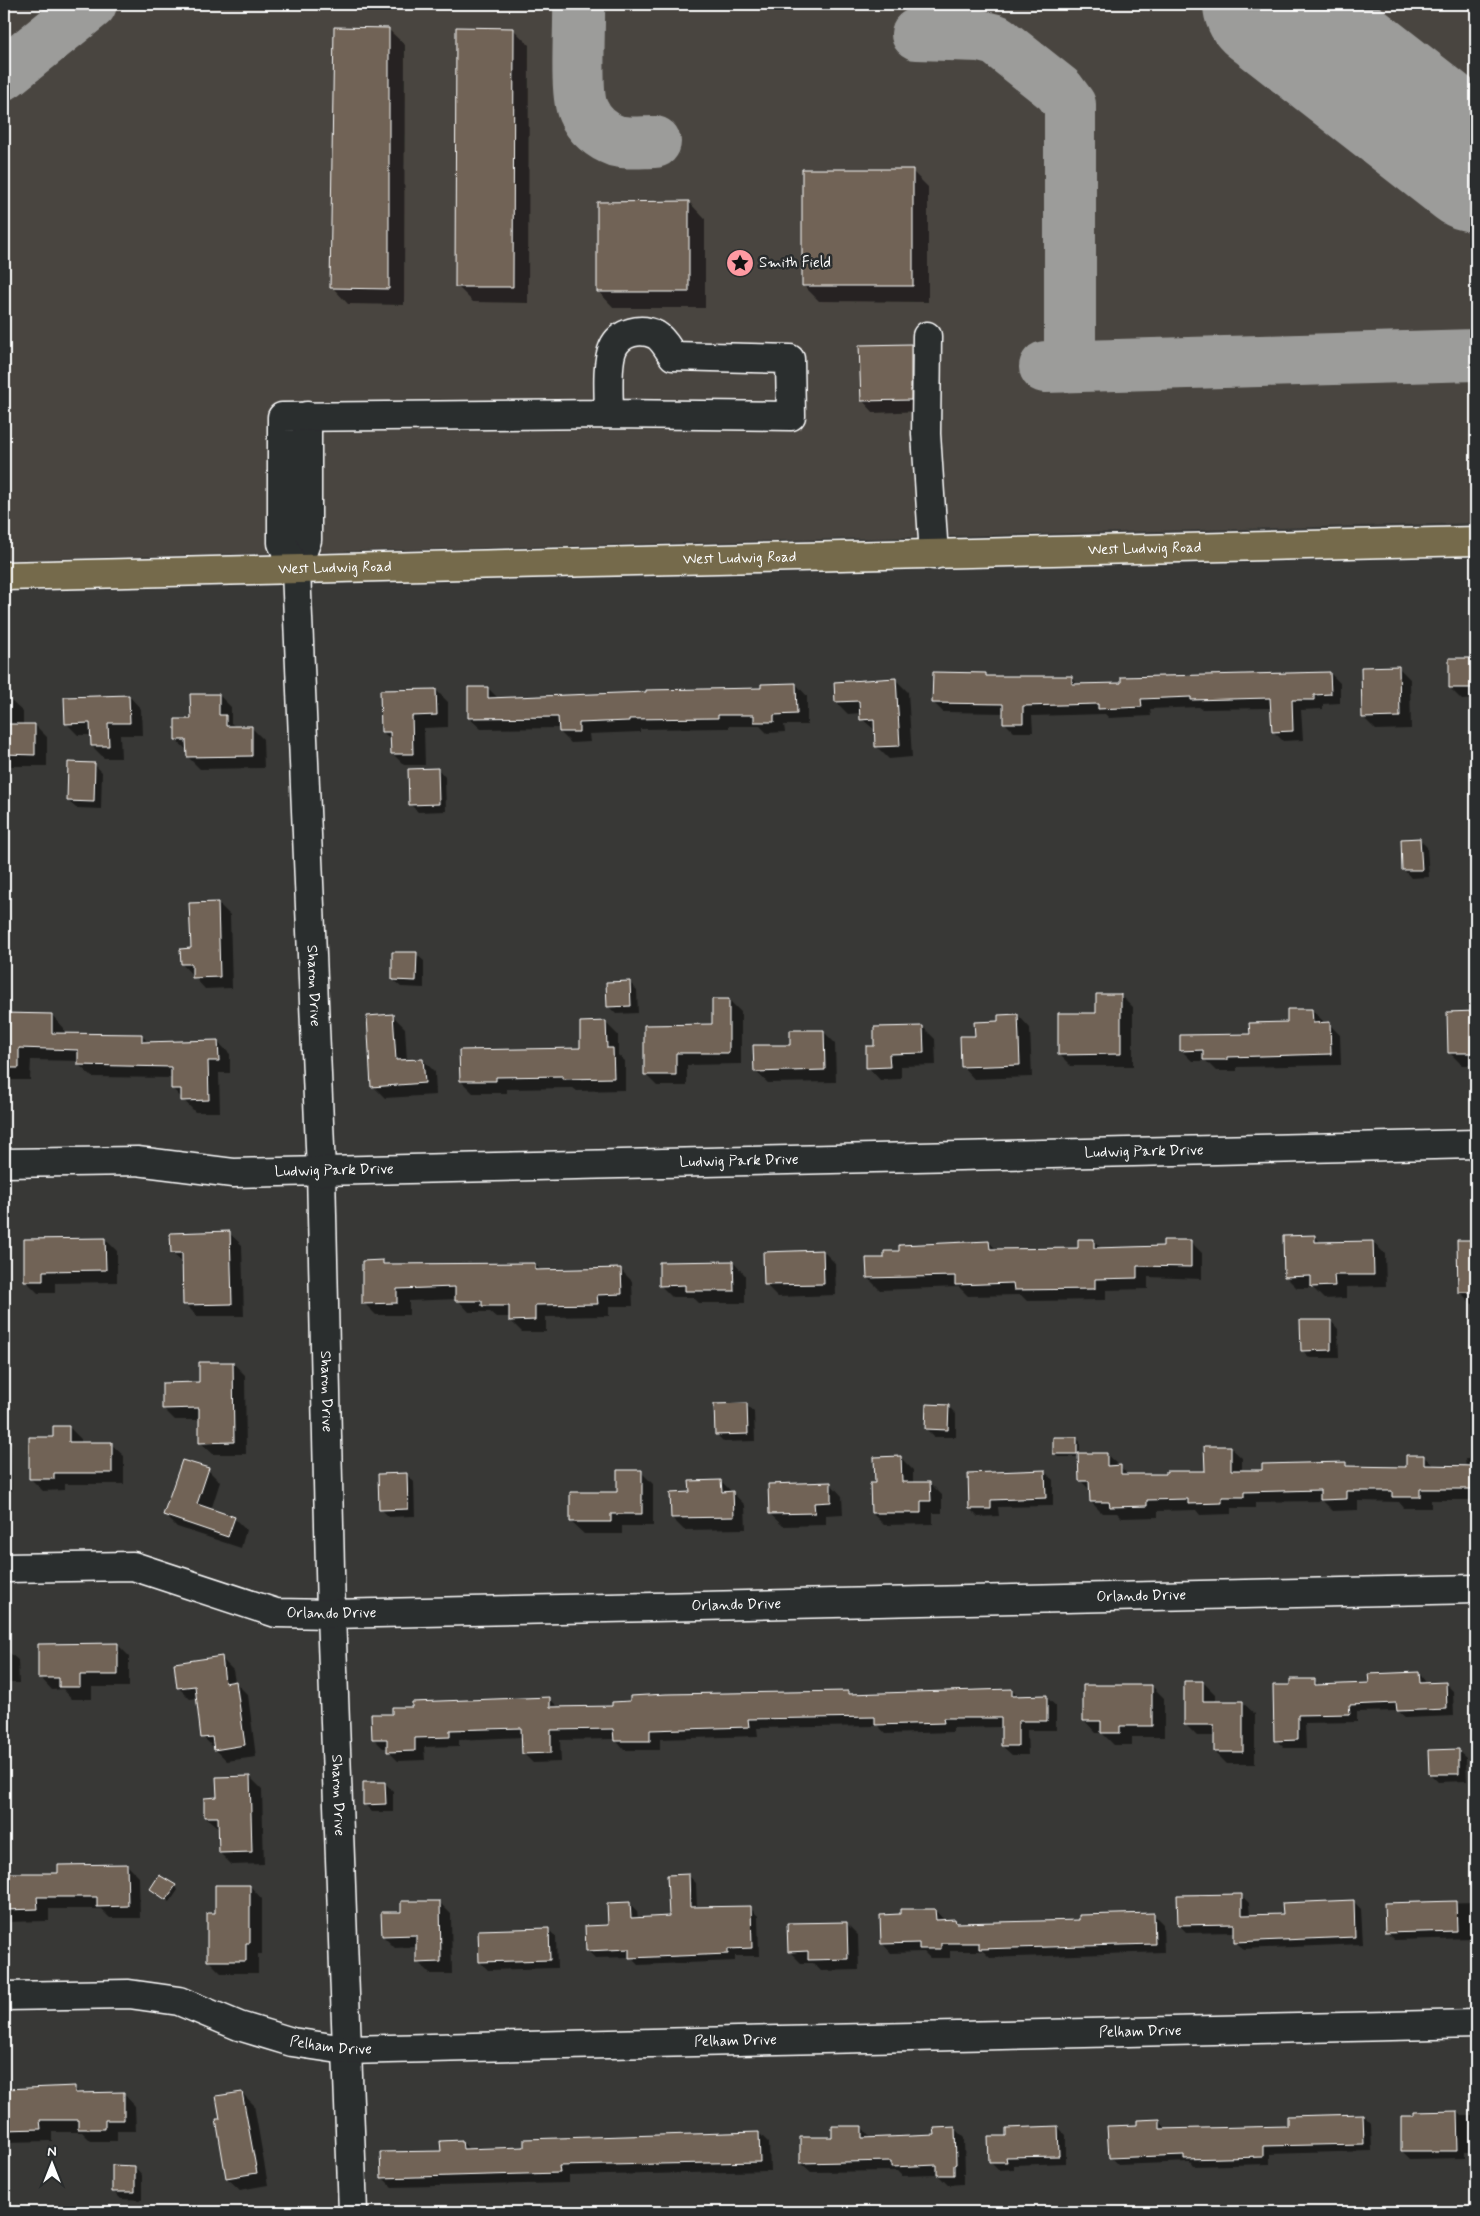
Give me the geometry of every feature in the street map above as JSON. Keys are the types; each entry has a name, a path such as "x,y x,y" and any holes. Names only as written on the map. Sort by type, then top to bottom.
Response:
{"main road":[{"name":"West Ludwig Road","path":"4,576 1476,541"}],"street":[{"path":"296,570 307,540 294,416 609,414 791,416 790,359 673,356 657,336 646,331 631,331 618,341 612,349 608,381 609,414"},
{"path":"927,336 926,434 934,555"},
{"name":"Sharon Drive","path":"296,570 321,1171 331,1614 353,2212"},
{"name":"Ludwig Park Drive","path":"4,1163 137,1161 233,1173 1476,1144"},
{"name":"Orlando Drive","path":"4,1568 133,1566 206,1588 276,1613 331,1614 1476,1589"},
{"name":"Pelham Drive","path":"4,1996 129,1994 179,2001 239,2026 292,2042 346,2050 1476,2024"}],"shaded area":[{"name":"Smith Field","path":"4,4 1476,4 1476,523 4,560"}],"building":[{"path":"334,27 389,28 389,289 330,288"},
{"path":"456,27 514,28 513,287 455,287"},
{"path":"802,169 913,169 913,286 802,286"},
{"path":"689,201 689,292 597,292 597,202"},
{"path":"911,344 911,400 861,401 859,345"},
{"path":"1449,658 1476,658 1476,688 1449,688"},
{"path":"1399,666 1400,717 1362,718 1361,667"},
{"path":"933,672 986,673 986,676 1072,676 1072,684 1121,683 1121,677 1330,672 1331,694 1314,695 1314,700 1292,700 1293,731 1272,732 1270,698 1191,700 1191,697 1141,699 1142,707 1098,709 1098,704 1023,706 1023,723 1003,723 1003,704 932,703"},
{"path":"896,678 900,746 875,747 874,719 860,720 859,701 835,702 834,682"},
{"path":"796,683 797,714 774,715 774,722 754,722 754,715 718,715 718,718 629,719 629,721 579,723 579,732 559,732 558,717 468,718 468,687 488,687 488,698 646,692 646,690 761,688 761,684"},
{"path":"436,689 437,715 412,716 413,754 391,754 390,732 381,732 380,690"},
{"path":"190,694 219,694 219,715 226,715 226,726 252,726 252,756 187,757 186,740 175,740 175,719 191,719"},
{"path":"129,695 130,723 108,723 109,746 91,746 90,723 65,724 64,697"},
{"path":"4,724 35,724 35,755 4,754"},
{"path":"68,762 95,763 94,802 67,801"},
{"path":"438,768 439,804 409,805 408,769"},
{"path":"1420,838 1422,870 1402,870 1401,839"},
{"path":"218,902 220,977 192,978 192,964 181,964 180,949 191,948 189,903"},
{"path":"392,952 417,952 416,981 392,980"},
{"path":"630,981 631,1006 607,1007 606,982"},
{"path":"1096,994 1121,994 1121,1054 1058,1055 1058,1013 1096,1013"},
{"path":"712,999 729,999 729,1053 676,1053 676,1075 644,1075 644,1025 712,1024"},
{"path":"1287,1009 1312,1009 1313,1023 1330,1022 1331,1054 1227,1057 1227,1060 1203,1060 1203,1050 1180,1051 1180,1035 1250,1034 1249,1023 1287,1022"},
{"path":"1476,1011 1476,1035 1473,1035 1473,1053 1448,1053 1447,1012"},
{"path":"4,1013 52,1014 52,1033 142,1034 142,1042 218,1040 219,1061 208,1061 209,1100 181,1101 181,1089 171,1089 171,1067 78,1065 78,1050 19,1048 19,1068 4,1068"},
{"path":"393,1014 396,1060 423,1059 425,1083 371,1087 367,1016"},
{"path":"1018,1014 1020,1065 961,1067 960,1036 975,1036 974,1022 998,1021 998,1015"},
{"path":"606,1021 607,1048 613,1048 614,1078 563,1079 563,1076 496,1077 496,1081 460,1081 459,1050 580,1048 580,1022"},
{"path":"923,1026 924,1053 889,1054 890,1067 866,1068 866,1046 874,1046 874,1027"},
{"path":"790,1030 824,1030 825,1070 754,1072 753,1045 790,1045"},
{"path":"230,1231 232,1304 183,1305 182,1253 171,1253 170,1233"},
{"path":"1315,1235 1315,1242 1373,1241 1374,1275 1334,1275 1335,1286 1311,1287 1311,1276 1284,1277 1283,1236"},
{"path":"105,1238 106,1270 43,1271 43,1281 24,1281 24,1239"},
{"path":"1078,1239 1094,1239 1094,1248 1163,1246 1163,1240 1191,1240 1191,1267 1137,1266 1137,1278 1095,1279 1095,1289 1014,1290 1013,1283 955,1285 955,1276 867,1278 866,1258 884,1258 884,1251 899,1251 899,1245 989,1241 990,1249 1078,1248"},
{"path":"1457,1240 1476,1240 1476,1292 1458,1292"},
{"path":"823,1250 824,1284 764,1285 763,1252"},
{"path":"383,1260 383,1264 535,1263 535,1270 621,1268 622,1294 597,1295 598,1304 535,1305 535,1320 509,1321 509,1306 482,1306 482,1301 455,1301 455,1287 397,1289 397,1303 362,1304 362,1261"},
{"path":"733,1261 734,1291 685,1291 685,1285 659,1286 659,1262"},
{"path":"1300,1320 1331,1320 1331,1350 1301,1351"},
{"path":"199,1362 233,1362 234,1442 199,1443 199,1408 162,1409 162,1383 199,1382"},
{"path":"747,1403 748,1434 715,1435 714,1404"},
{"path":"926,1404 949,1405 948,1430 925,1429"},
{"path":"53,1426 69,1426 69,1442 112,1442 112,1473 54,1473 54,1479 29,1479 29,1437 53,1437"},
{"path":"1053,1437 1077,1437 1077,1454 1053,1454"},
{"path":"1204,1446 1231,1446 1231,1470 1262,1470 1262,1464 1346,1462 1346,1466 1406,1467 1406,1455 1424,1455 1424,1465 1476,1466 1476,1489 1420,1489 1420,1497 1392,1497 1392,1491 1347,1491 1347,1499 1320,1500 1320,1490 1244,1492 1244,1497 1222,1497 1222,1503 1188,1504 1188,1499 1147,1500 1147,1506 1110,1507 1109,1502 1090,1502 1089,1481 1079,1481 1078,1453 1107,1453 1107,1466 1121,1465 1121,1474 1166,1474 1166,1471 1205,1471"},
{"path":"901,1456 902,1482 930,1482 931,1501 921,1501 921,1513 871,1513 870,1483 875,1483 874,1457"},
{"path":"182,1460 209,1468 197,1504 235,1517 228,1537 163,1515"},
{"path":"617,1470 642,1470 642,1514 611,1514 611,1522 570,1522 570,1492 617,1492"},
{"path":"1045,1470 1046,1498 991,1500 991,1509 969,1509 968,1473"},
{"path":"407,1473 408,1509 379,1510 378,1474"},
{"path":"721,1480 722,1492 733,1491 734,1517 671,1518 670,1493 690,1492 689,1481"},
{"path":"831,1482 831,1502 814,1503 815,1513 769,1514 768,1484"},
{"path":"118,1643 118,1675 80,1675 80,1687 59,1687 59,1678 38,1678 38,1644"},
{"path":"222,1656 225,1683 236,1681 245,1745 214,1750 212,1737 201,1738 195,1686 177,1688 174,1663"},
{"path":"1419,1672 1420,1683 1446,1682 1447,1709 1397,1711 1396,1703 1349,1705 1350,1714 1298,1715 1298,1740 1274,1741 1273,1685 1290,1685 1290,1679 1315,1679 1315,1685 1369,1683 1368,1674"},
{"path":"1184,1681 1203,1681 1203,1701 1243,1701 1243,1752 1214,1752 1214,1725 1184,1725"},
{"path":"1083,1685 1152,1685 1152,1726 1120,1726 1120,1733 1101,1733 1101,1721 1083,1721"},
{"path":"1012,1689 1012,1696 1047,1695 1047,1721 1018,1721 1018,1746 1001,1746 1001,1718 943,1718 944,1723 875,1725 875,1717 748,1719 749,1727 650,1730 650,1741 614,1741 613,1729 551,1730 551,1753 522,1754 521,1728 450,1730 450,1737 415,1738 415,1751 387,1752 387,1739 372,1739 371,1714 392,1714 392,1707 412,1707 412,1702 550,1697 550,1707 612,1706 612,1702 630,1701 630,1696 666,1694 848,1691 848,1694"},
{"path":"1459,1749 1459,1774 1429,1774 1428,1750"},
{"path":"250,1776 252,1852 219,1853 218,1817 204,1817 204,1798 217,1797 216,1777"},
{"path":"363,1782 385,1782 386,1804 363,1805"},
{"path":"127,1864 128,1906 97,1907 97,1897 37,1897 38,1909 4,1910 4,1873 58,1873 58,1865"},
{"path":"689,1874 690,1907 751,1906 752,1948 728,1949 728,1954 629,1958 629,1949 586,1951 585,1926 608,1925 607,1903 630,1902 631,1918 669,1916 667,1875"},
{"path":"159,1875 176,1885 166,1900 150,1889"},
{"path":"215,1885 250,1885 250,1943 246,1943 246,1961 207,1961 207,1913 215,1913"},
{"path":"1242,1894 1242,1915 1283,1914 1282,1903 1354,1900 1355,1937 1234,1942 1234,1924 1178,1925 1177,1895"},
{"path":"401,1901 440,1901 441,1962 416,1963 416,1935 382,1936 381,1912 401,1912"},
{"path":"1456,1901 1457,1931 1385,1933 1384,1903"},
{"path":"900,1909 935,1909 936,1920 955,1919 956,1923 1079,1920 1079,1915 1154,1913 1155,1944 979,1949 979,1943 941,1943 941,1949 919,1949 919,1943 881,1944 880,1915 900,1914"},
{"path":"847,1922 848,1959 808,1960 808,1951 788,1952 787,1923"},
{"path":"549,1928 550,1960 479,1962 478,1930"},
{"path":"75,2086 75,2093 124,2092 124,2120 105,2120 105,2129 78,2129 78,2120 40,2120 41,2129 4,2130 4,2089"},
{"path":"242,2092 257,2173 226,2178 216,2119 220,2119 216,2096"},
{"path":"1457,2111 1458,2151 1401,2151 1401,2116 1414,2116 1414,2112"},
{"path":"1363,2114 1364,2144 1263,2146 1263,2157 1184,2159 1184,2155 1109,2158 1107,2126 1137,2125 1137,2120 1160,2119 1160,2129 1287,2126 1287,2116"},
{"path":"832,2126 862,2126 862,2138 935,2135 934,2128 955,2127 956,2164 954,2165 954,2175 937,2175 937,2165 891,2167 891,2161 800,2163 800,2137 832,2137"},
{"path":"1058,2126 1059,2156 1006,2157 1007,2162 989,2162 988,2136 1006,2136 1006,2128"},
{"path":"759,2132 760,2162 559,2166 560,2173 381,2178 380,2152 441,2151 440,2141 462,2140 463,2149 524,2147 524,2139"},
{"path":"112,2165 135,2166 135,2192 112,2192"}],"taxiway":[{"path":"4,74 91,4"},
{"path":"579,4 579,90 583,111 596,129 616,141 630,143 655,142"},
{"path":"917,34 980,36 996,40 1059,90 1070,105 1070,366"},
{"path":"1045,367 1476,355"}],"runway":[{"path":"1269,4 1476,166"}],"place":[{"name":"Smith Field","path":"740,263"}]}
